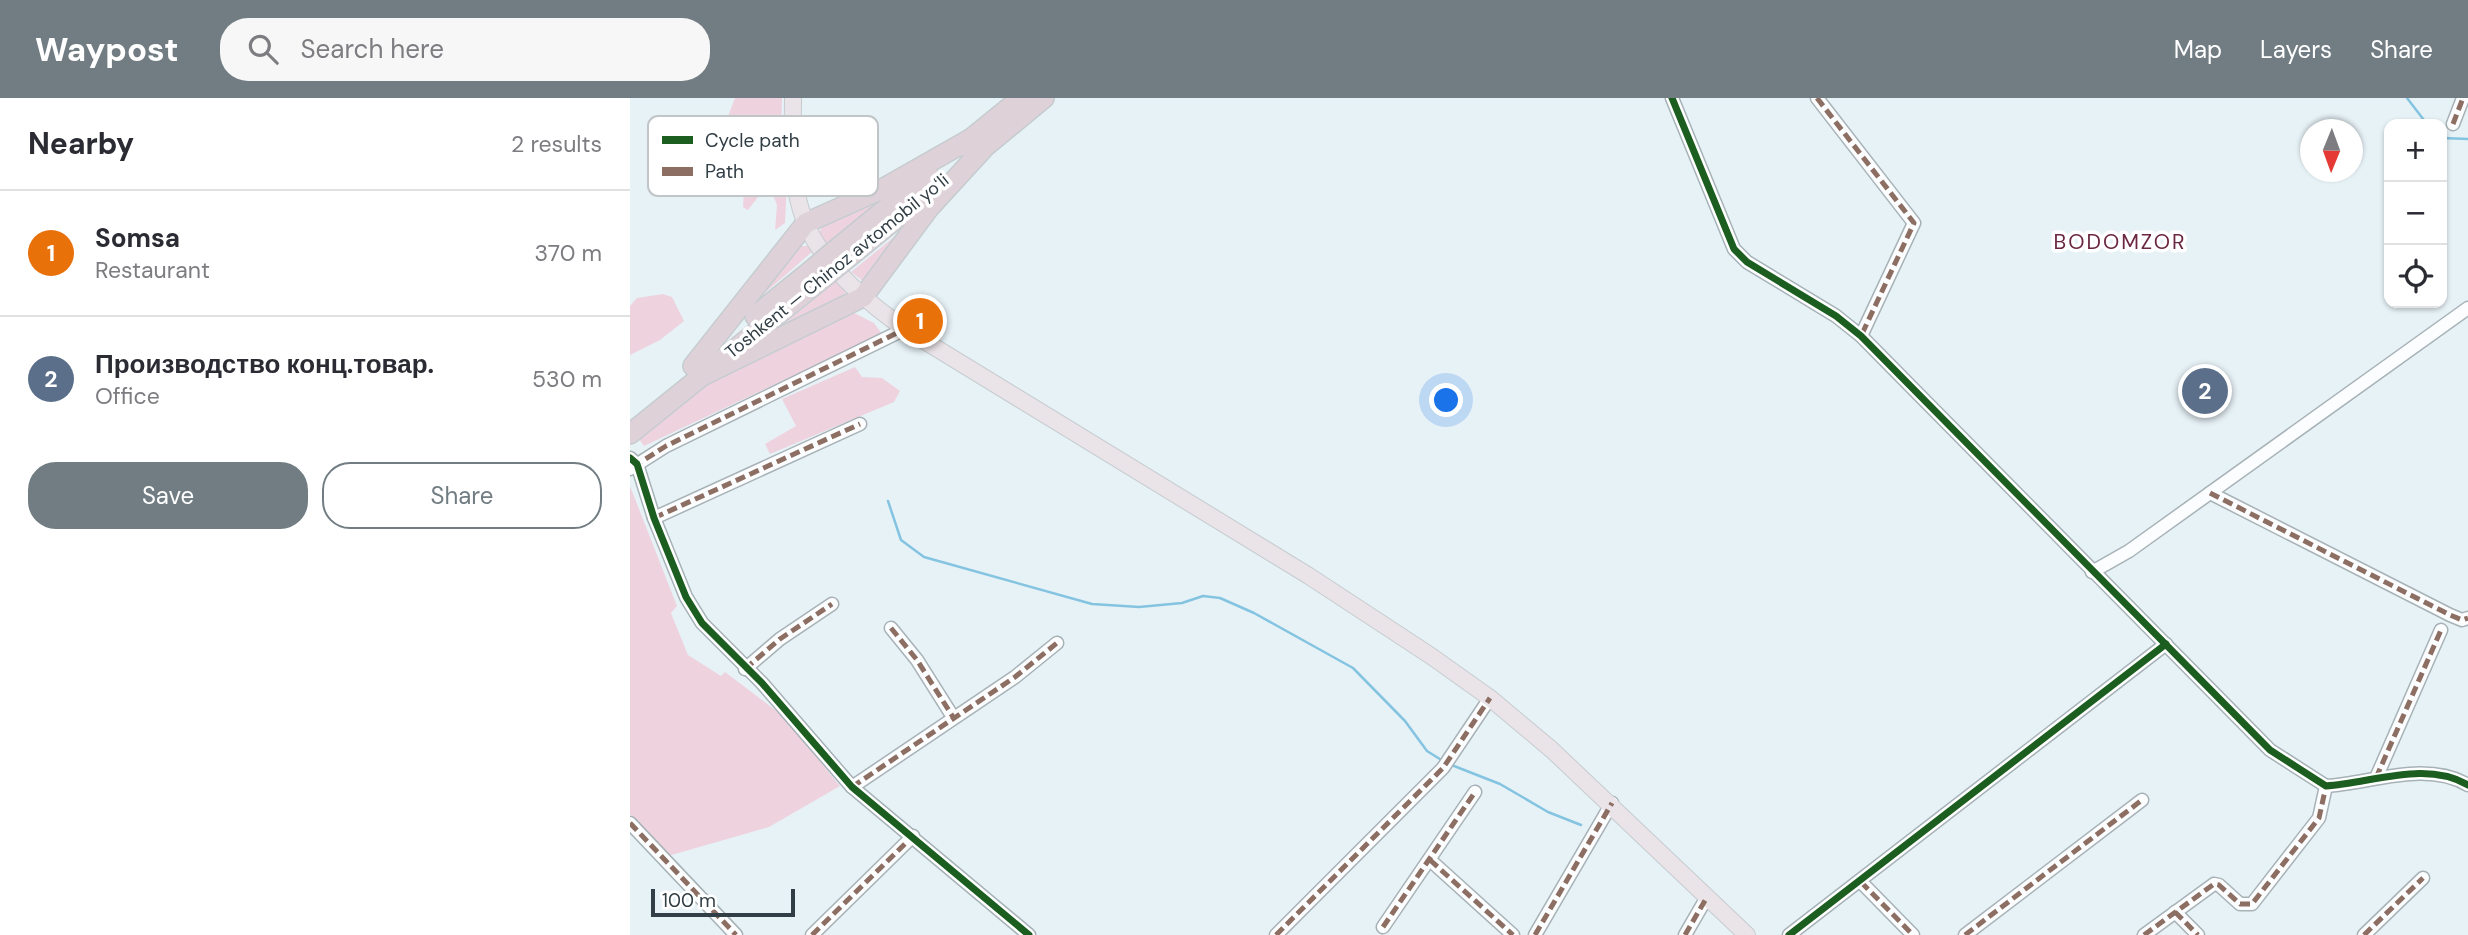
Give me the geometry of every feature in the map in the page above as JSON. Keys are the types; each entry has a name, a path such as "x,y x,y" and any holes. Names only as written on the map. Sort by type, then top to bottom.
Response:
{"highway":[{"name":"Toshkent — Chinoz avtomobil yoʻli","path":"978,143 1021,98"},
{"name":"Toshkent — Chinoz avtomobil yoʻli","path":"630,434 696,372 978,143 1044,98"},
{"path":"878,191 978,143"},
{"path":"696,372 863,297 978,143"},
{"path":"696,372 801,228 867,196"},
{"name":"Toshkent — Chinoz avtomobil yoʻli","path":"630,417 696,372"}],"main road":[{"path":"793,98 794,116"},
{"path":"798,196 801,228 863,297 905,329 1370,614 1490,698 1612,803 1748,935"}],"street":[{"path":"1672,98 1734,248 1747,262 1836,316 1861,337 2270,750 2326,786 2376,778 2451,775 2468,785"},
{"path":"1817,98 1914,222 1861,337"},
{"path":"2453,124 2463,98"},
{"path":"2092,572 2129,551 2468,308"},
{"path":"905,329 632,464 686,597 702,623 745,669 762,683 852,788 1029,935"},
{"path":"654,518 860,424"},
{"path":"2210,493 2450,615 2462,620 2468,618"},
{"path":"745,669 780,639 832,604"},
{"path":"891,628 917,660 953,717"},
{"path":"2376,778 2441,630"},
{"path":"852,788 1015,677 1057,643"},
{"path":"1789,935 2166,644"},
{"path":"1276,935 1443,768 1490,698"},
{"path":"2144,935 2214,884 2219,885 2240,904 2252,904 2319,818 2326,786"},
{"path":"1383,927 1475,792"},
{"path":"1965,935 2142,800"},
{"path":"1535,935 1612,803"},
{"path":"630,823 736,935"},
{"path":"812,935 913,836"},
{"path":"1430,860 1513,935"},
{"path":"2364,935 2423,878"},
{"path":"1861,882 1913,935"},
{"path":"1685,935 1707,897"},
{"path":"2175,912 2198,935"}],"shaded area":[{"path":"735,98 782,98 782,116 728,116"},
{"path":"888,194 824,243 819,232 826,221"},
{"path":"744,196 759,196 748,210 743,207"},
{"path":"773,196 786,196 785,223 775,230 777,205"},
{"path":"922,214 869,278 863,281 851,272"},
{"path":"800,246 809,246 813,251 742,313"},
{"path":"840,278 847,289 841,301 757,346"},
{"path":"663,294 672,297 684,321 660,340 630,355 630,306 637,298"},
{"path":"850,311 874,323 882,334 644,446 639,439 722,372"},
{"path":"855,367 862,377 882,378 900,391 894,402 770,454 765,444 796,426 782,399"},
{"path":"630,486 677,606 671,613 688,655 721,676 725,672 782,715 840,786 769,827 668,856 630,814"}],"waterway":[{"path":"2407,98 2423,119"},
{"path":"2447,138 2468,139"},
{"path":"888,501 901,540 924,557 1092,604 1139,607 1182,603 1203,596 1220,598 1254,613 1353,668 1405,721 1427,751 1443,761"},
{"path":"1449,764 1500,784 1548,812 1581,825"}],"marked path":[{"path":"1817,98 1914,223 1861,336"},
{"path":"2453,124 2463,98"},
{"path":"633,467 666,446 905,329"},
{"path":"654,518 860,424"},
{"path":"2210,493 2450,615 2462,620 2468,618"},
{"path":"745,669 780,639 832,604"},
{"path":"891,628 917,660 953,717"},
{"path":"2376,778 2441,630"},
{"path":"852,787 1015,677 1057,643"},
{"path":"1276,935 1443,768 1490,698"},
{"path":"2144,935 2214,884 2219,885 2240,904 2252,904 2319,818 2326,786"},
{"path":"1383,927 1475,792"},
{"path":"1965,935 2142,800"},
{"path":"1535,935 1612,803"},
{"path":"630,823 736,935"},
{"path":"812,935 913,836"},
{"path":"1430,860 1513,935"},
{"path":"2364,935 2423,878"},
{"path":"1861,882 1913,935"},
{"path":"1685,935 1707,897"},
{"path":"2175,912 2198,935"}],"cycle path":[{"path":"1672,98 1734,249 1747,262 1836,316 1861,336 2270,750 2326,786 2417,774 2435,774 2468,785"},
{"path":"630,458 637,464 654,518 686,597 702,623 762,683 852,787 1029,935"},
{"path":"1789,935 2166,644"}],"place":[{"name":"Somsa","path":"920,321"},
{"name":"Производство конц.товар.","path":"2205,391"}],"district":[{"name":"BODOMZOR","path":"2120,242"}]}
